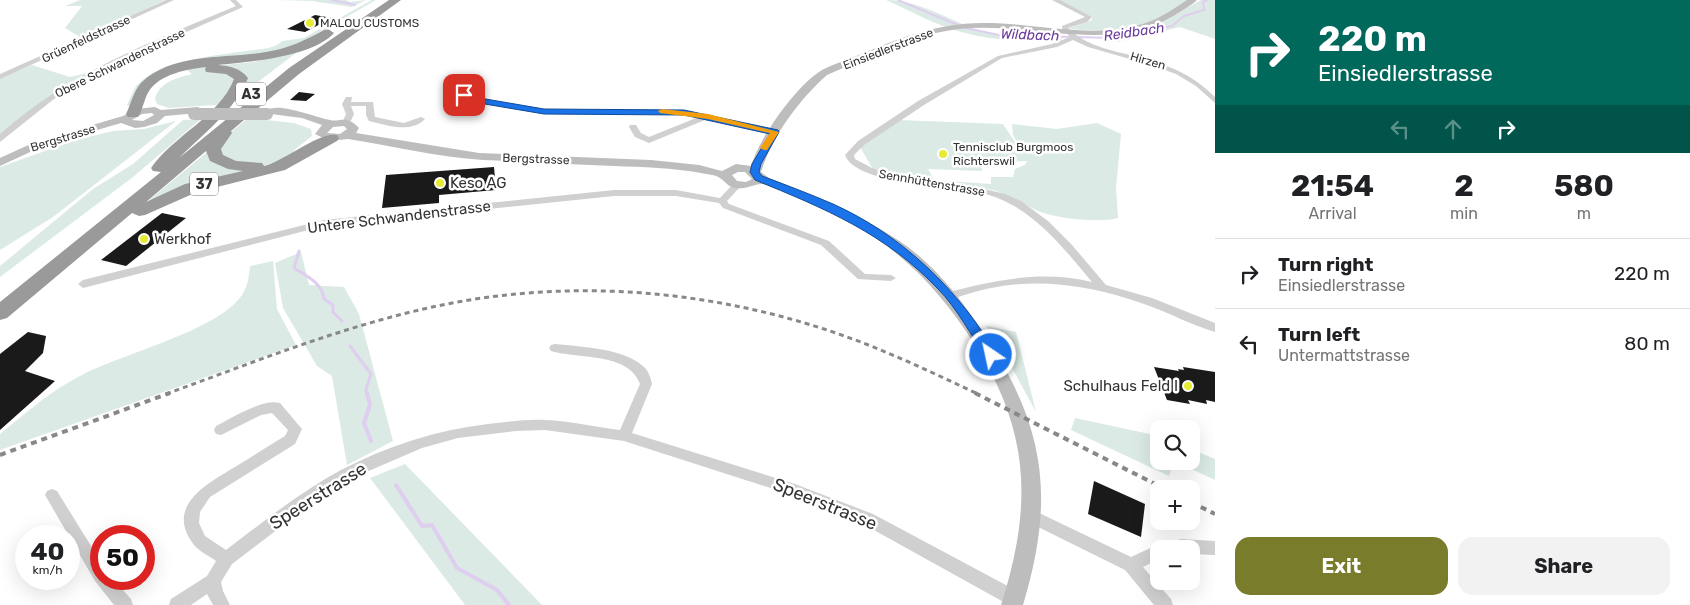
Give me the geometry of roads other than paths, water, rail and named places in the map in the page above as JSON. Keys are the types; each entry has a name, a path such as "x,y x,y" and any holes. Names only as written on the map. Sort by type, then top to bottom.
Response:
{"highway":[{"name":"A3","path":"0,297 274,76 384,0"},
{"name":"A3","path":"0,313 83,247 235,119 326,47 396,0"},
{"path":"129,118 144,88 162,75 190,66 256,58 287,51 311,42 360,15"},
{"path":"147,180 230,98 239,86 241,78 232,71 218,69 197,70 177,75 164,81 154,90 148,102 156,114"},
{"path":"235,119 213,151 218,160 234,166 255,166 278,161 336,131"},
{"name":"37","path":"83,247 131,216 171,195 205,184 279,167 336,131"}],"main road":[{"name":"Einsiedlerstrasse","path":"755,178 764,148 804,92 824,73 924,34 960,26 1069,34 1107,31 1144,25 1160,19 1193,0"},
{"name":"Bergstrasse","path":"0,162 129,118 156,114 196,112 269,112 336,131 479,156 651,164 731,171 832,207 883,236 909,255 943,287 986,346 1008,387 1016,407 1029,459 1033,517 1028,556 1013,602"},
{"name":"Einsiedlerstrasse","path":"731,171 764,148"},
{"name":"Bergstrasse","path":"731,171 728,180 737,185 755,178"}],"street":[{"name":"Grüenfeldstrasse","path":"0,77 49,57 93,34 171,0"},
{"name":"Obere Schwandenstrasse","path":"0,139 26,115 62,91 136,53 240,6 233,0"},
{"path":"1055,0 1089,17 1085,21 1064,27 1069,34"},
{"name":"Hirzen","path":"1069,34 1097,47 1170,67 1195,82 1215,101"},
{"name":"Sennhüttenstrasse","path":"1069,34 1051,48 1012,53 1000,57 921,102 862,142 849,155 851,160 876,174 891,179 985,192 1019,204 1046,224 1101,285"},
{"path":"464,95 464,98 544,112 654,111 708,116 775,132"},
{"path":"336,131 350,114 347,101 370,104 372,119 406,126 416,124 421,119"},
{"path":"632,127 638,134 650,140 708,116"},
{"path":"722,201 737,185"},
{"name":"Untere Schwandenstrasse","path":"82,284 324,223 614,193 676,193 722,201 726,206 824,243 862,277 891,278"},
{"path":"949,296 979,286 1054,279 1101,285 1167,307 1215,328"},
{"path":"555,348 624,359 637,367 646,378 646,384 624,436"},
{"path":"221,430 258,411 275,407 295,430 290,440 205,493 193,510 191,524 200,541 226,559"},
{"name":"Speerstrasse","path":"213,581 226,559 298,505 345,476 420,443 458,433 516,426 574,428 624,436 795,490 868,518 1013,602"},
{"path":"52,495 90,557"},
{"path":"1033,517 1131,566 1165,605"},
{"path":"1200,547 1215,548"},
{"path":"1131,566 1150,556"},
{"path":"177,605 213,581 215,593 222,605"},
{"path":"112,590 124,605"}],"waterway":[{"path":"332,0 355,5"},
{"name":"Wildbach","path":"898,0 960,26"},
{"name":"Reidbach","path":"966,28 999,35 1113,38 1172,26 1184,16 1204,10 1203,2 1207,0"},
{"path":"299,251 294,268 317,284 323,293 324,299 333,305 333,312 342,321"},
{"path":"350,346 371,374 366,389 367,394"},
{"path":"367,393 370,405 364,423 371,441"},
{"path":"396,485 422,526 432,525 457,568 497,590 509,605"}],"railway":[{"path":"166,394 328,336 394,316 478,299 529,293 580,291 630,292 681,297 781,316 868,345 978,394"},
{"path":"0,455 170,393"},
{"path":"975,393 1150,481"},
{"path":"1200,506 1215,514"}],"place":[{"name":"MALOU CUSTOMS","path":"310,23"},
{"name":"Tennisclub Burgmoos Richterswil","path":"943,154"},
{"name":"Keso AG","path":"440,183"},
{"name":"Werkhof","path":"144,239"},
{"name":"Schulhaus Feld I","path":"1188,386"}]}
